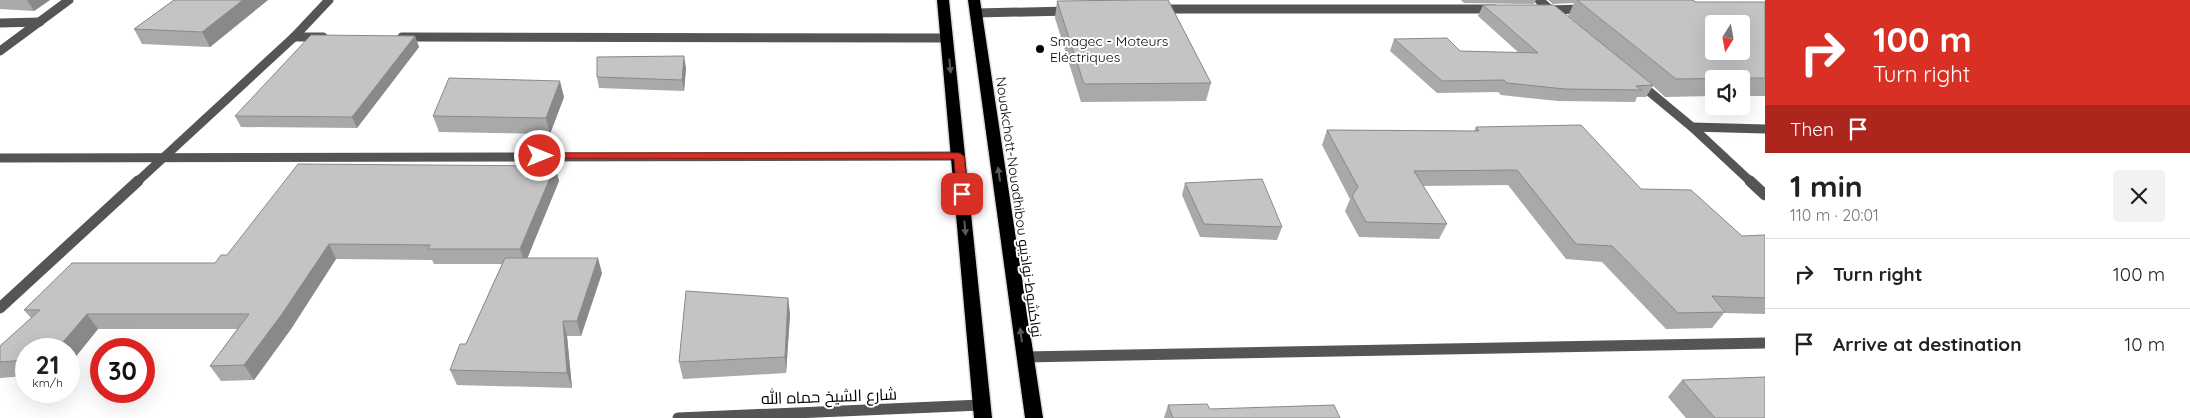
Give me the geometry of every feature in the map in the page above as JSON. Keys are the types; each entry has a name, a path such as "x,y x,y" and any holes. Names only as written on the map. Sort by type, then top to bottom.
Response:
{"highway":[{"path":"943,0 982,412"},
{"name":"Nouakchott-Nouadhibou نواكشوط-نواذيبو","path":"975,6 1034,418"}],"street":[{"path":"0,51 69,0"},
{"path":"0,308 294,37 329,0"},
{"path":"1539,0 1565,22"},
{"path":"975,6 1075,11"},
{"path":"1540,10 1589,9"},
{"path":"1153,10 1500,10"},
{"path":"0,23 40,22"},
{"path":"294,37 334,37"},
{"path":"394,37 947,38"},
{"path":"1632,78 1692,127 1765,195"},
{"path":"1692,127 1765,129"},
{"path":"0,158 164,156 959,156"},
{"path":"1024,357 1765,343"},
{"name":"شارع الشيخ حماه الله","path":"678,418 982,412"}],"building":[{"path":"174,0 243,0 202,32 134,29"},
{"path":"1168,0 1211,83 1084,84 1057,1"},
{"path":"1577,0 1765,2 1765,78 1750,78 1750,70 1705,70 1705,79 1676,79"},
{"path":"1483,5 1554,5 1653,85 1636,86 1642,90 1565,89 1507,83 1504,80 1442,81 1394,39 1447,38 1460,51 1538,53"},
{"path":"311,35 415,36 352,117 235,116"},
{"path":"684,56 682,80 597,77 597,57"},
{"path":"449,78 560,81 546,118 433,116"},
{"path":"1581,125 1641,189 1691,190 1742,236 1765,235 1765,298 1712,296 1725,312 1678,313 1612,246 1576,244 1517,170 1414,171 1447,224 1366,222 1352,196 1358,187 1327,130 1479,131 1476,127"},
{"path":"298,164 555,166 520,249 428,249 430,245 329,244 282,314 244,365 210,366 249,314 87,314 66,338 15,338 15,361 0,362 0,346 40,310 24,310 72,263 215,263 221,255 227,255"},
{"path":"1262,179 1282,227 1204,224 1185,183"},
{"path":"505,258 598,258 577,321 563,321 567,373 450,370 460,344 466,344"},
{"path":"686,291 788,298 785,357 679,362"},
{"path":"1765,377 1765,418 1715,418 1682,380"},
{"path":"1207,404 1210,409 1334,405 1340,418 1173,418 1168,405"}],"place":[{"name":"Smagec - Moteurs Eléctriques","path":"1040,49"}],"route":[{"path":"540,156 959,156 962,194"}]}
